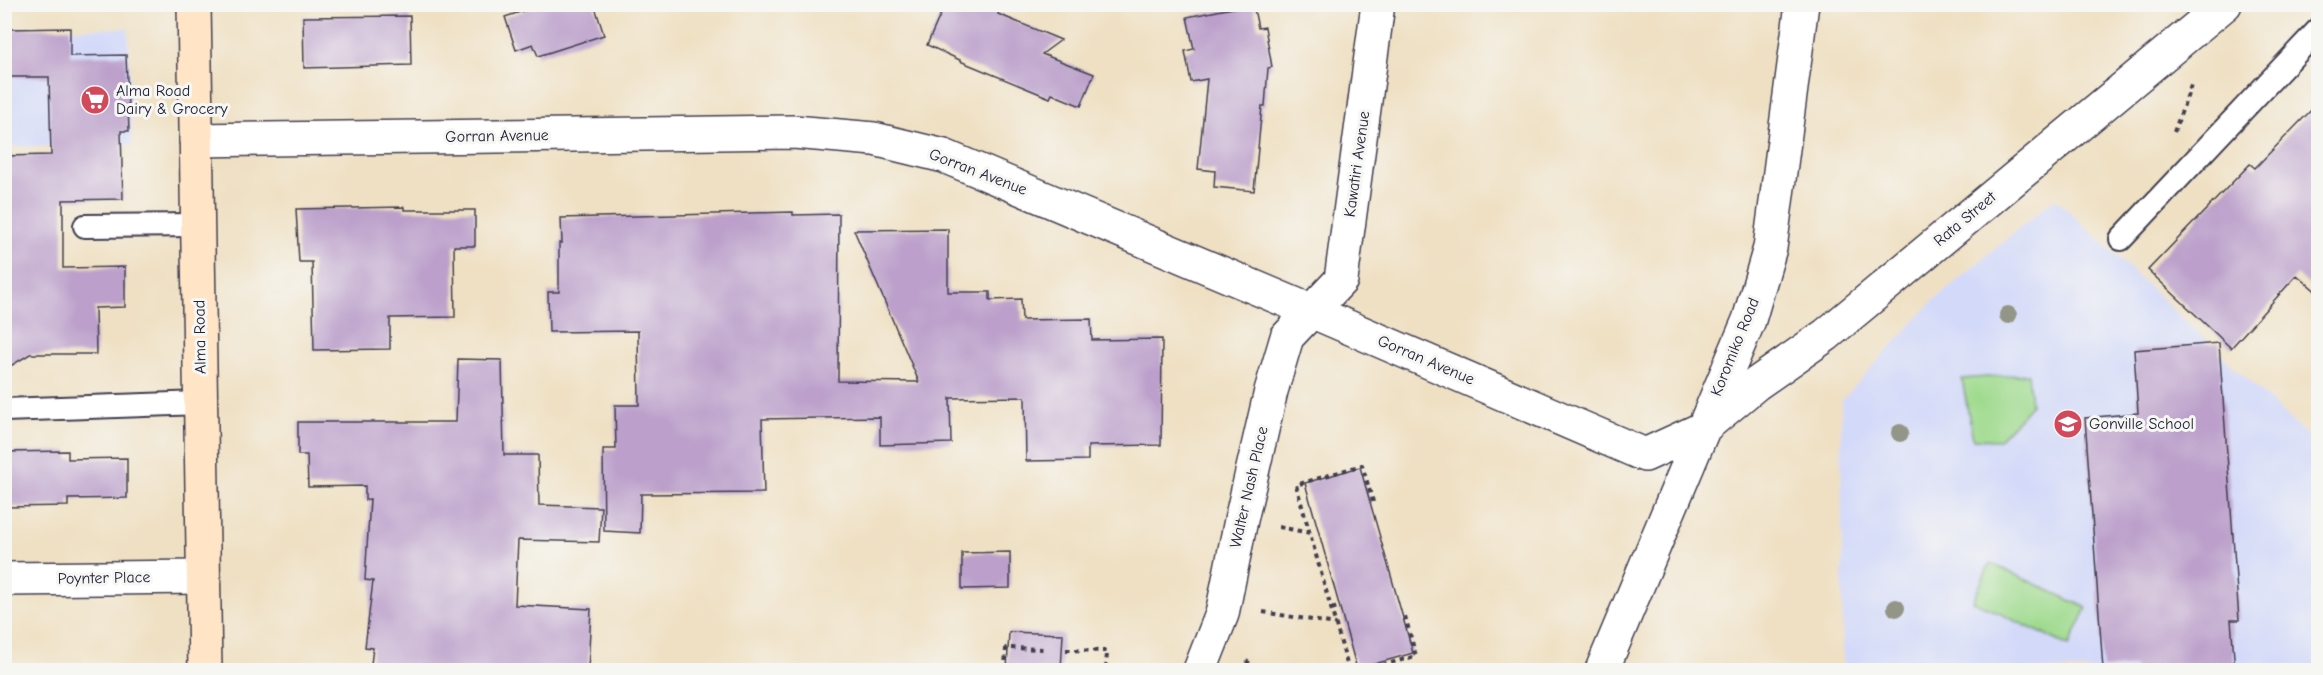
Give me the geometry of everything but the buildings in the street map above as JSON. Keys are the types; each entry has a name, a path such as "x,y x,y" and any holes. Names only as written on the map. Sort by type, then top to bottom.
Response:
{"street":[{"name":"Alma Road","path":"194,4 205,670"},
{"name":"Kawatiri Avenue","path":"1311,310 1341,280 1378,4"},
{"name":"Koromiko Road","path":"1602,670 1749,320 1770,248 1802,4"},
{"name":"Rata Street","path":"1702,429 1756,384 1835,327 2225,4"},
{"name":"Gorran Avenue","path":"196,140 794,132 874,139 945,156 1311,310 1645,455 1702,429"},
{"name":"Walter Nash Place","path":"1200,670 1224,606 1243,509 1271,391 1287,336 1311,310"},
{"name":"Poynter Place","path":"4,579 203,577"}],"lane":[{"path":"2121,239 2319,30"},
{"path":"85,226 198,225"},
{"path":"4,410 201,403"}],"path":[{"path":"1350,670 1296,485 1362,465 1374,505"},
{"path":"1306,518 1314,515"},
{"path":"1315,550 1323,547"},
{"path":"1324,580 1331,577"},
{"path":"1224,606 1336,624"},
{"path":"1332,609 1340,606"},
{"path":"1365,670 1416,656 1405,616"},
{"path":"1341,642 1349,640"},
{"path":"1005,670 1006,648 1047,649"},
{"path":"1066,650 1107,651 1106,670"}],"shaded area":[{"path":"128,28 132,145 5,147 4,30"},
{"name":"Gonville School","path":"2055,198 2318,446 2318,670 1843,670 1841,401 1934,300"}],"green space":[{"path":"2028,374 2031,405 1999,440 1973,439 1962,379"},
{"path":"1990,563 2087,608 2069,646 1973,601"}],"place":[{"name":"Alma Road Dairy & Grocery","path":"95,100"},
{"name":"Gonville School","path":"2068,424"}]}
